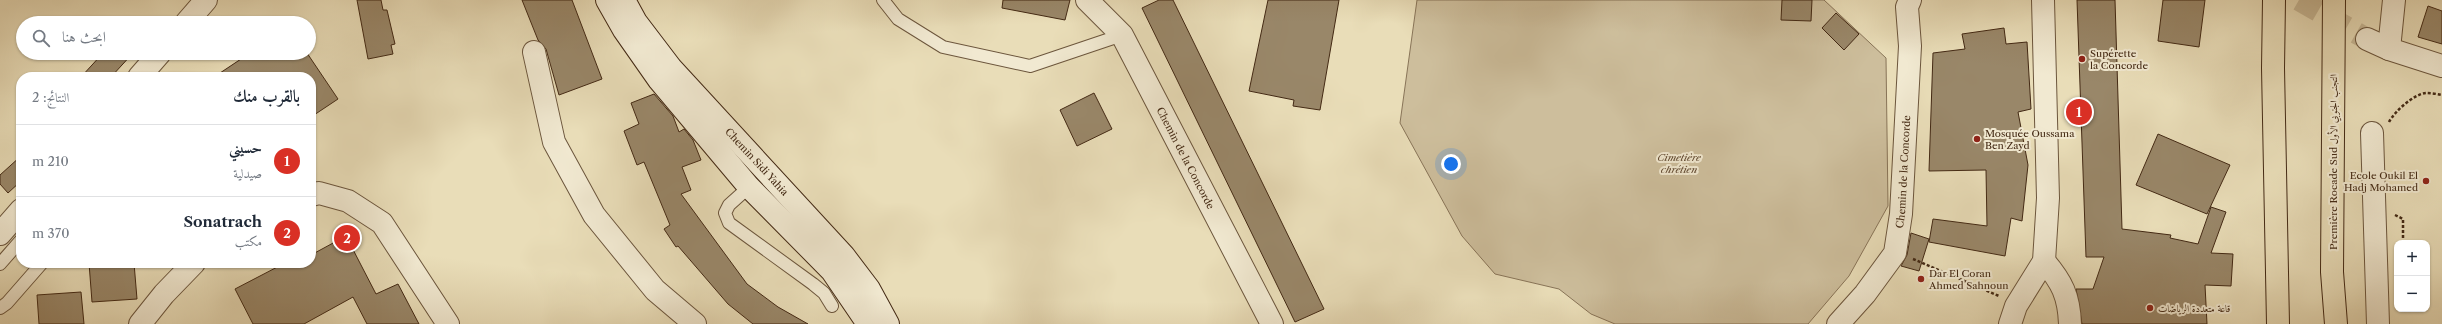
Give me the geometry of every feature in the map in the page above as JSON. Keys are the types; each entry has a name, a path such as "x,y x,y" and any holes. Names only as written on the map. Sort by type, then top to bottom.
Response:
{"highway":[{"path":"2274,0 2273,68 2278,324"},
{"name":"Première Rocade Sud التجنب الجنوبي الأول","path":"2334,0 2332,272 2336,324"}],"street":[{"path":"192,16 206,0"},
{"name":"Chemin Sidi Yahia","path":"608,0 624,30 659,80 749,187 832,271 868,324"},
{"name":"Chemin Sidi Yahia","path":"624,0 636,22 672,68 844,256 869,289 888,324"},
{"name":"Chemin de la Concorde","path":"1088,0 1122,35 1272,324"},
{"path":"2013,315 2044,261 2048,198 2043,0"},
{"path":"2389,49 2394,0"},
{"name":"Chemin de la Concorde","path":"1838,324 1865,294 1894,253 1901,214 1910,46 1904,2"},
{"path":"2367,39 2389,49 2442,66"},
{"path":"534,52 554,142 594,215 655,290 695,324"},
{"path":"143,72 154,60"},
{"path":"2378,324 2380,129"},
{"path":"316,194 319,193 348,201 382,223 448,324"},
{"path":"0,234 16,216"},
{"path":"2044,261 2061,281 2070,311 2070,324"},
{"path":"140,324 164,294 189,268"}],"lane":[{"path":"883,0 898,19 943,47 1030,66 1122,35"},
{"path":"749,187 729,205 725,213 729,223 813,284 824,293 832,306"},
{"path":"0,264 16,246"},
{"path":"0,308 7,303 38,268"}],"path":[{"path":"2380,129 2400,109 2418,96 2425,93 2442,95"},
{"path":"1894,253 1902,254 1992,292 2013,315"}],"green space":[{"name":"Cimetière chrétien","path":"1417,0 1824,0 1886,58 1888,206 1849,276 1808,324 1615,324 1591,314 1559,289 1495,274 1462,236 1400,123"}],"building":[{"path":"357,0 381,0 383,10 387,10 395,44 391,45 393,54 368,59"},
{"path":"522,0 572,0 602,79 559,95 546,49 538,40"},
{"path":"1003,0 1070,0 1065,20 1002,8"},
{"path":"1159,0 1173,0 1324,309 1295,322 1142,8"},
{"path":"1268,0 1339,0 1320,110 1293,106 1294,100 1249,91"},
{"path":"1782,0 1812,0 1811,21 1781,20"},
{"path":"2077,0 2115,0 2122,229 2171,235 2170,238 2198,244 2211,207 2226,212 2211,253 2233,254 2231,286 2205,285 2207,324 2082,324 2076,289 2093,289 2104,257 2086,257"},
{"path":"2163,0 2205,0 2199,47 2158,41"},
{"path":"2428,6 2442,11 2442,44 2418,37"},
{"path":"1836,13 1859,34 1844,50 1822,28"},
{"name":"Mosquée Oussama Ben Zayd","path":"2004,28 2006,44 2027,42 2031,109 2018,112 2028,165 2022,221 2011,218 2005,256 1929,242 1933,219 1987,226 1986,170 1929,171 1933,53 1965,49 1962,34"},
{"path":"97,60 127,60 116,72 86,72"},
{"path":"240,60 312,60 338,99 316,114 316,72 222,72"},
{"path":"1094,93 1112,129 1077,146 1060,110"},
{"path":"654,94 673,116 679,132 684,129 693,140 701,160 682,167 691,190 681,194 747,284 778,307 808,324 753,324 728,304 678,246 676,247 664,229 670,225 644,162 637,165 624,131 639,124 631,103"},
{"path":"2158,134 2230,165 2207,214 2136,185"},
{"path":"16,161 16,186 8,193 0,184 0,175"},
{"path":"1911,233 1929,239 1919,271 1901,266 1907,255"},
{"path":"346,236 376,294 398,284 419,324 367,324 353,297 304,324 253,324 235,289 275,268 316,268 316,252"},
{"path":"89,268 134,268 137,299 92,302"},
{"path":"81,292 84,324 39,324 37,295"}],"tunnel":[{"path":"2299,0 2367,39"}],"place":[{"name":"Supérette la Concorde","path":"2082,59"},
{"name":"حسيني","path":"2079,112"},
{"name":"Mosquée Oussama Ben Zayd","path":"1977,139"},
{"name":"Ecole Oukil El Hadj Mohamed","path":"2426,181"},
{"name":"Sonatrach","path":"347,238"},
{"name":"Dar El Coran Ahmed Sahnoun","path":"1921,279"},
{"name":"قاعة متعددة الرياضات","path":"2150,308"}]}
